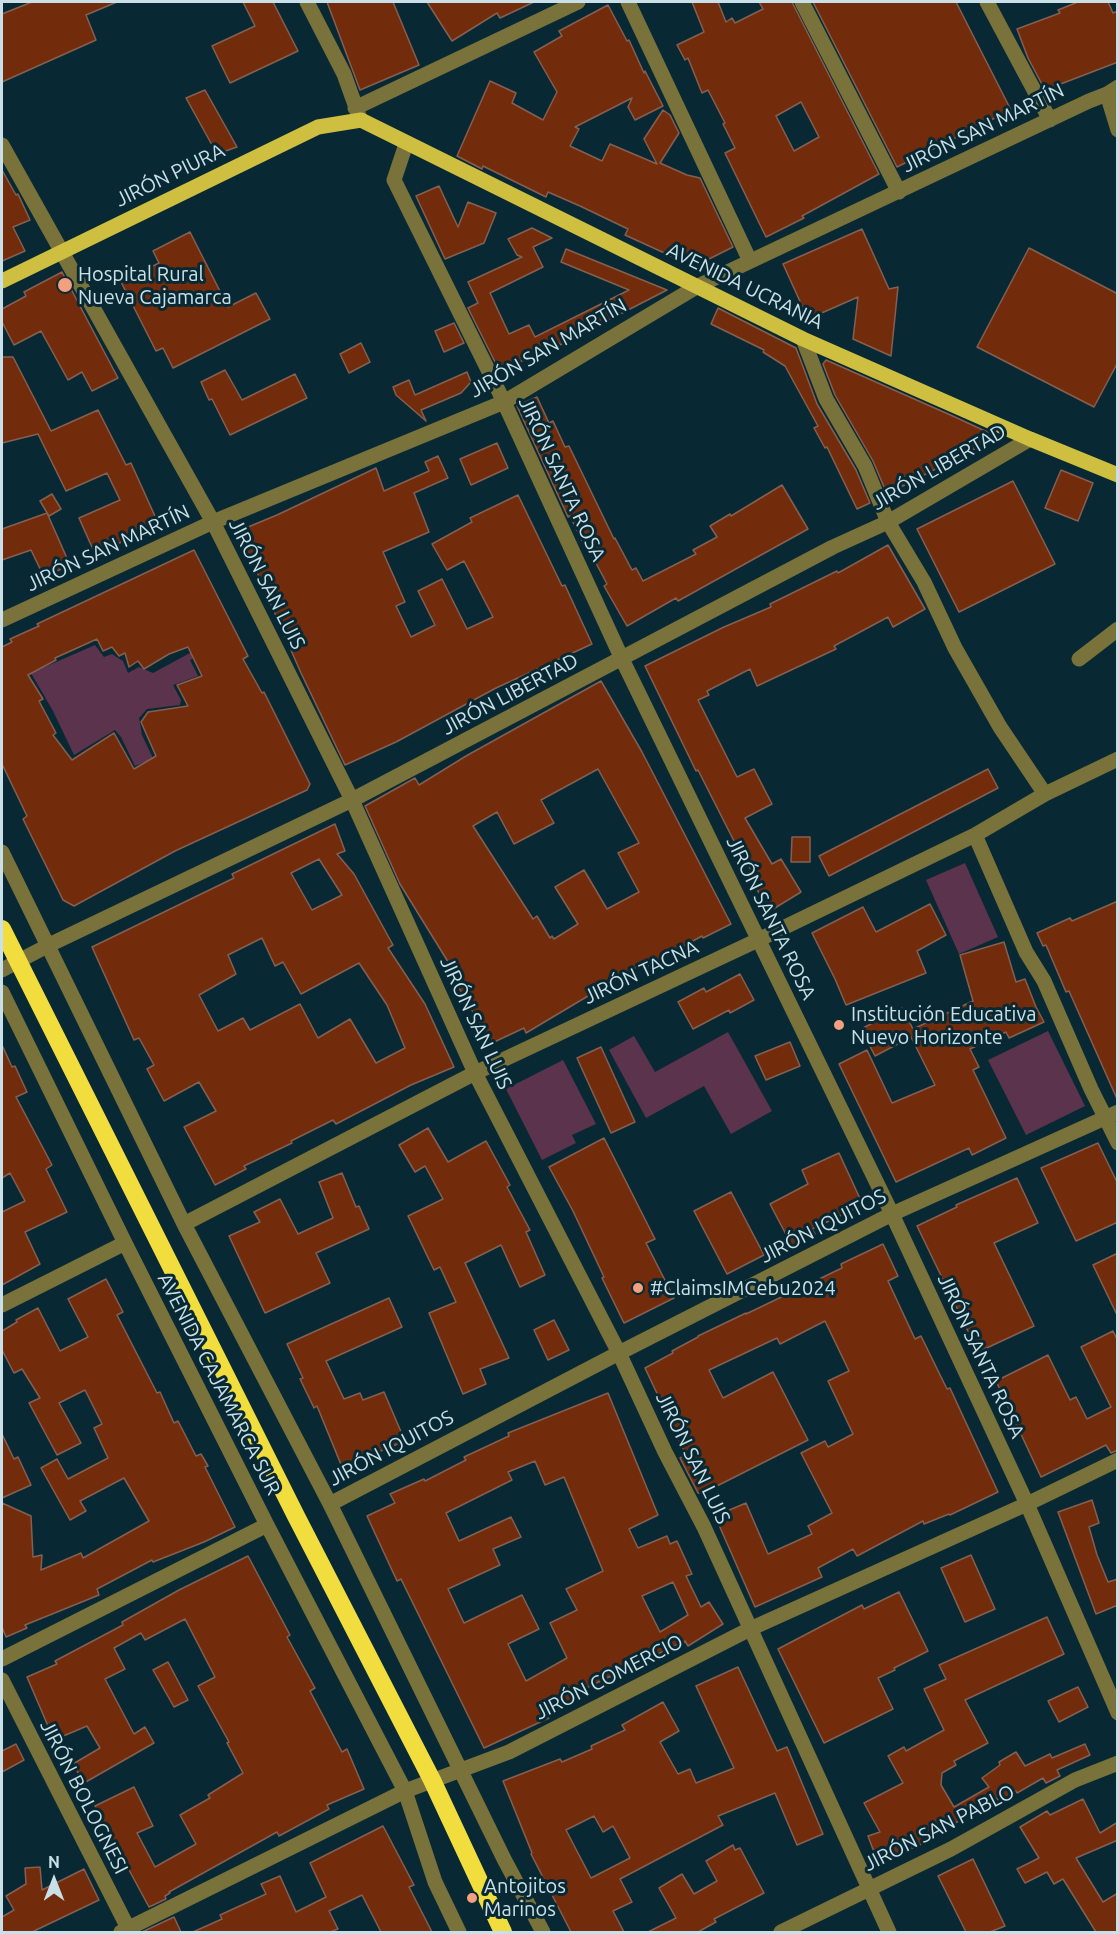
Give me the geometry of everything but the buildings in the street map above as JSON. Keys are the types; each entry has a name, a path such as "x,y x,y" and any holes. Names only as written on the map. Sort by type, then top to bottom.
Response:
{"highway":[{"path":"2,929 10,966 432,1780 503,1932"}],"main road":[{"name":"AVENIDA UCRANIA","path":"358,114 406,144 803,339 1030,439 1118,475"},
{"name":"JIRÓN PIURA","path":"2,281 318,127 358,114"}],"street":[{"path":"307,2 344,74 358,114"},
{"name":"JIRÓN PIURA","path":"358,114 578,2"},
{"path":"628,2 750,261"},
{"path":"802,2 899,192"},
{"path":"987,2 1050,120"},
{"path":"1112,90 1118,130"},
{"name":"JIRÓN SAN MARTÍN","path":"2,620 213,522 504,402 698,286 1112,90"},
{"name":"JIRÓN SANTA ROSA","path":"406,144 394,180 504,402 622,659 892,1214 1027,1504 1118,1713"},
{"name":"JIRÓN SAN LUIS","path":"2,145 213,522 352,800 475,1073 619,1353 665,1452 705,1527 867,1889 889,1932"},
{"path":"803,339 826,399 865,466 888,522 924,582 955,648 1000,727 1045,794"},
{"name":"JIRÓN LIBERTAD","path":"10,966 49,945 352,800 832,547 888,522 1030,439"},
{"path":"1079,658 1118,629"},
{"name":"JIRÓN TACNA","path":"184,1224 475,1073 975,835 1045,794 1118,759"},
{"path":"975,835 1026,952 1044,981 1090,1089 1112,1115 1118,1143"},
{"path":"2,852 184,1224 330,1504 504,1859 543,1932"},
{"name":"AVENIDA CAJAMARCA SUR","path":"2,992 267,1525 405,1791 435,1882 459,1932"},
{"name":"JIRÓN IQUITOS","path":"330,1504 892,1214 1112,1115"},
{"path":"2,1305 125,1243"},
{"name":"JIRÓN COMERCIO","path":"126,1931 405,1791 509,1752 750,1629 1027,1504 1118,1460"},
{"path":"2,1659 267,1525"},
{"name":"JIRÓN BOLOGNESI","path":"2,1680 126,1931"},
{"name":"JIRÓN SAN PABLO","path":"781,1932 951,1849 1075,1780 1118,1763"}],"shaded area":[{"path":"95,645 104,657 112,654 123,661 128,673 139,667 153,673 201,647 200,655 190,660 198,676 173,685 181,700 180,705 147,709 139,718 142,735 159,771 162,794 145,762 135,766 121,737 115,730 74,755 53,711 31,673"},
{"path":"965,863 998,937 959,954 926,880"},
{"path":"1048,1031 1085,1106 1026,1135 988,1060"},
{"path":"728,1032 772,1111 731,1134 704,1086 646,1118 609,1050 634,1036 655,1072"},
{"path":"563,1060 596,1124 572,1135 576,1143 542,1160 506,1089"}],"place":[{"name":"Hospital Rural Nueva Cajamarca","path":"65,285"},
{"name":"Institución Educativa Nuevo Horizonte","path":"839,1025"},
{"name":"#ClaimsIMCebu2024","path":"638,1288"},
{"name":"Antojitos Marinos","path":"472,1898"}]}
